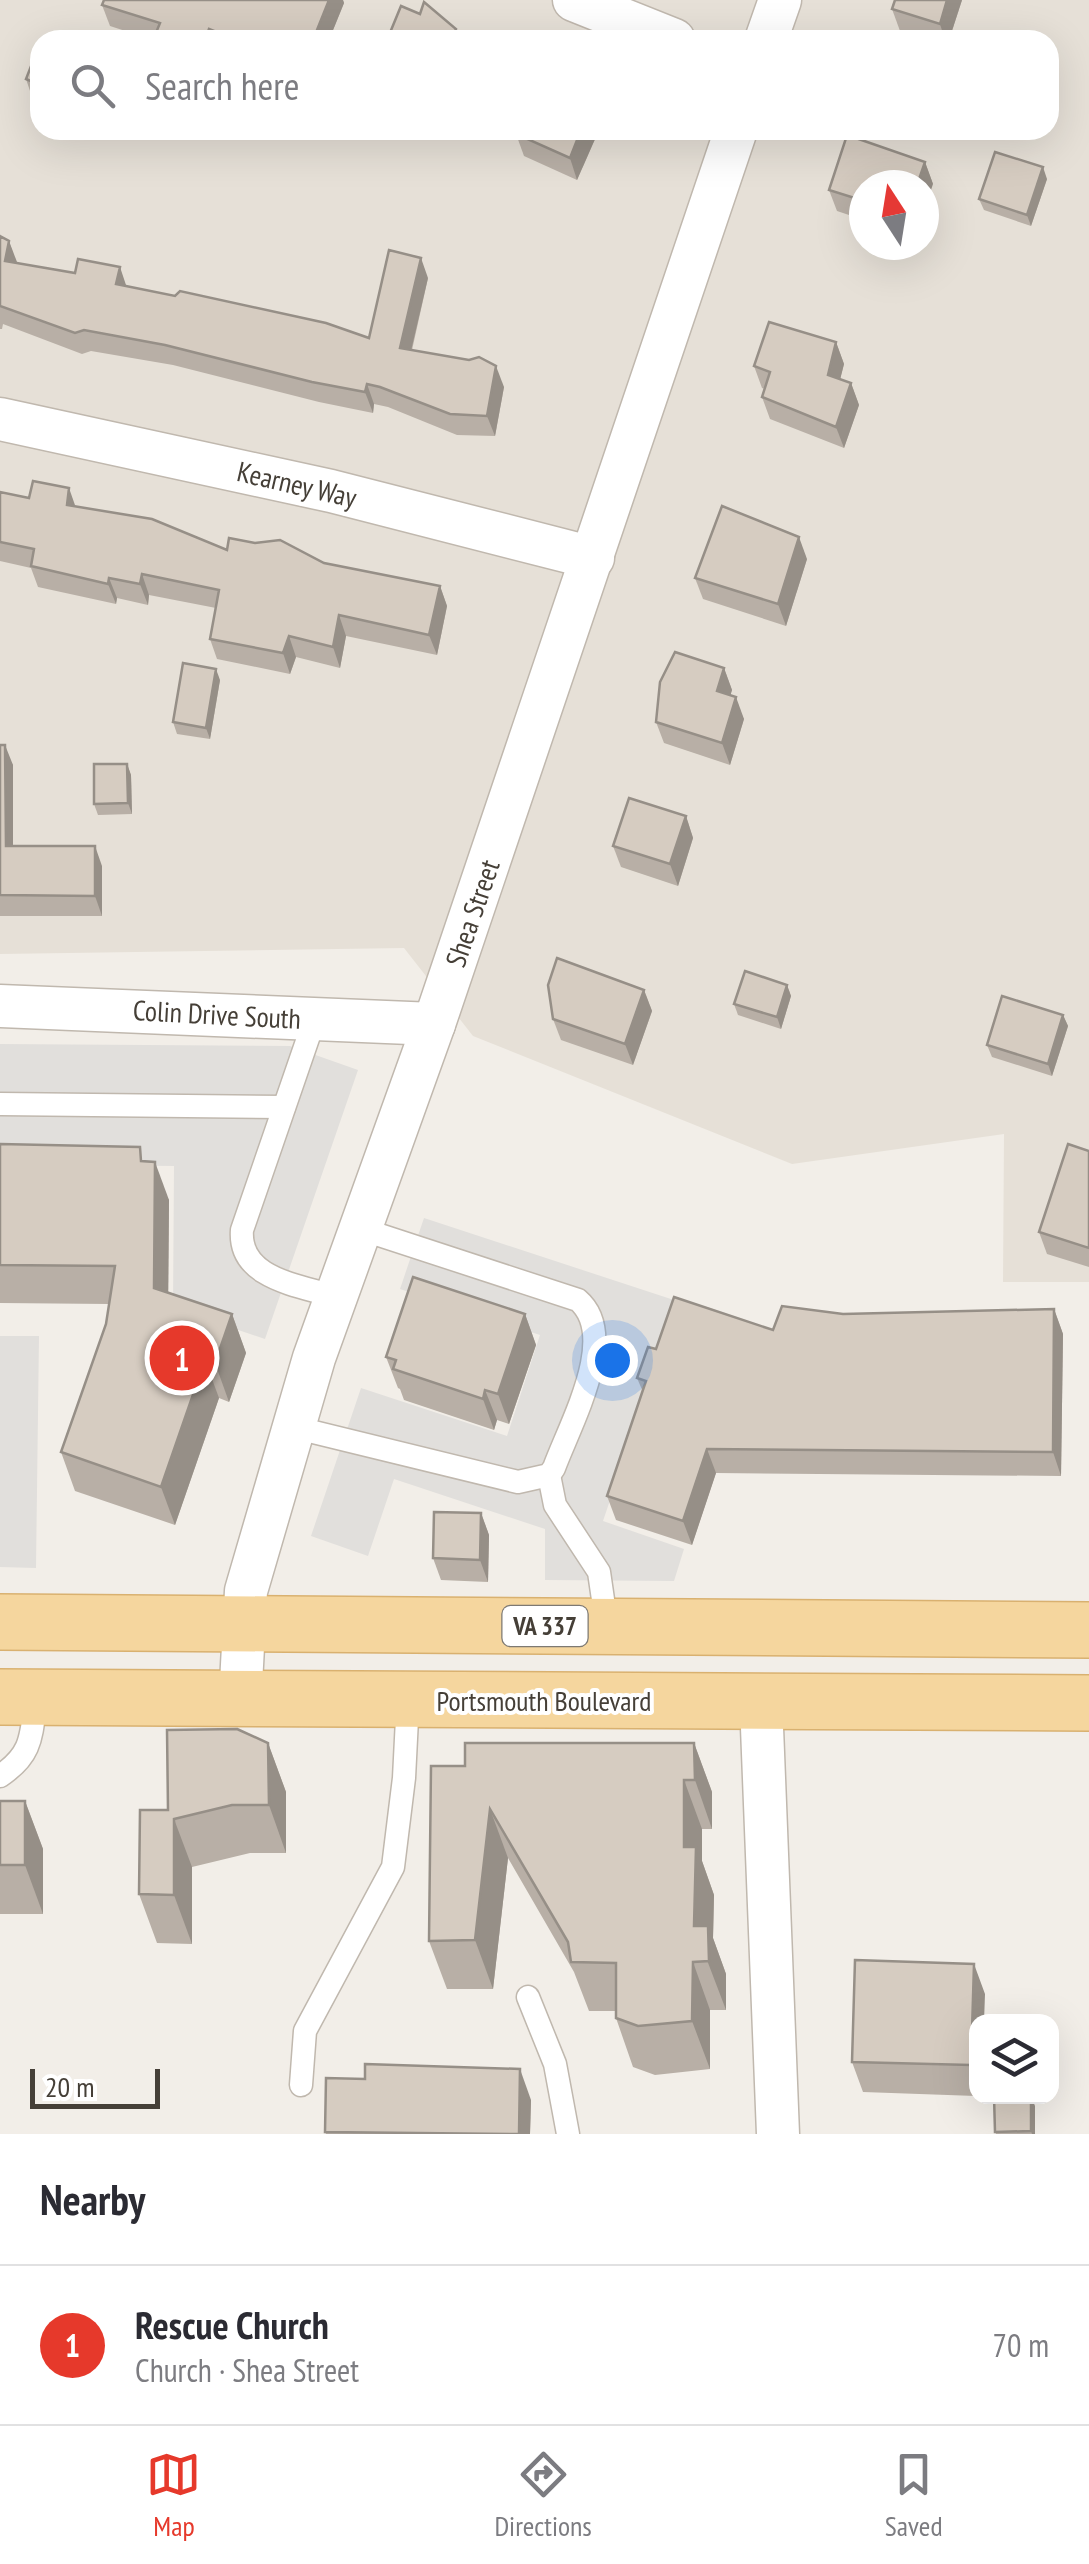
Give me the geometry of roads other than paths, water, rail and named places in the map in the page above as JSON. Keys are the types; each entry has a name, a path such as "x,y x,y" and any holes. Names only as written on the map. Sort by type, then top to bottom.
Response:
{"main road":[{"name":"VA 337","path":"0,1622 1089,1630"},
{"name":"Portsmouth Boulevard","path":"18,1697 240,1702 1089,1704"}],"street":[{"path":"574,0 649,30"},
{"path":"770,30 780,0"},
{"name":"Shea Street","path":"240,1702 246,1591 292,1428 434,1024 733,140"},
{"name":"Kearney Way","path":"0,419 331,491 593,558"},
{"name":"Colin Drive South","path":"0,1006 434,1024"},
{"path":"761,1702 778,2134"}],"lane":[{"path":"315,1018 242,1230 240,1247 248,1262 262,1272 336,1297"},
{"path":"0,1104 284,1108"},
{"path":"361,1229 578,1300 590,1310 597,1327 596,1350 549,1475 555,1506 599,1572 607,1626"},
{"path":"292,1428 490,1478 518,1482 549,1475"},
{"path":"0,1776 21,1762 29,1746 18,1697"},
{"path":"301,2086 305,2031 392,1867 404,1778 408,1700"},
{"path":"528,1997 555,2064 568,2134"}],"place":[{"name":"Rescue Church","path":"182,1358"}]}
